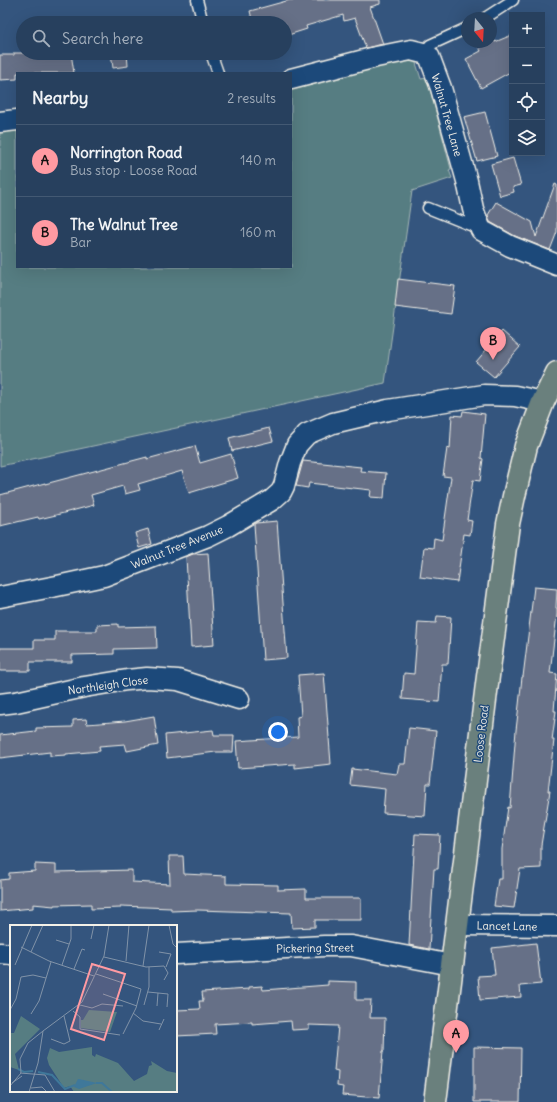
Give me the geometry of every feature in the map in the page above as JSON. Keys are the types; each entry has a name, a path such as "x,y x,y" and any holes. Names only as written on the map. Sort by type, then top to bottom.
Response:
{"highway":[{"name":"Loose Road","path":"435,1102 508,524 526,446 543,402 557,373"}],"street":[{"path":"292,79 376,57 411,50 423,53"},
{"name":"Walnut Tree Lane","path":"423,53 429,56 441,88 473,209 481,230"},
{"path":"0,122 16,120"},
{"path":"481,230 510,246 557,265"},
{"name":"Walnut Tree Avenue","path":"0,597 104,576 195,542 228,526 278,496 284,486 290,463 297,445 307,434 333,423 388,410 484,395 515,396 543,402"},
{"name":"Northleigh Close","path":"0,704 16,702 84,687 146,678 178,680 239,699"},
{"name":"Lancet Lane","path":"458,925 557,926"},
{"name":"Pickering Street","path":"177,954 324,946 351,946 452,965"},
{"path":"0,953 10,954"}],"lane":[{"path":"197,0 201,16"},
{"path":"494,12 513,0"},
{"path":"423,53 430,45 461,31"},
{"path":"214,60 218,72"},
{"path":"428,208 481,230"}],"green space":[{"path":"415,60 421,79 427,78 451,169 449,170 452,178 412,191 385,383 0,466 0,131 16,128 16,268 292,268 292,81"}],"building":[{"path":"290,0 380,0 380,4 370,7 383,44 366,48 355,18 344,21 343,15 306,26 307,29 292,34 292,16 251,16 250,11"},
{"path":"509,36 509,73 481,88 466,59 481,51 479,48 497,48 497,41"},
{"path":"14,53 16,53 16,60 72,60 74,72 16,72 16,79 0,80 0,55 14,55"},
{"path":"112,60 128,60 128,66 113,68"},
{"path":"485,112 497,156 477,161 464,117"},
{"path":"513,158 521,185 513,187 514,192 500,196 491,164"},
{"path":"555,184 557,185 557,232 550,250 515,236 490,222 488,215 496,202 532,222 536,237"},
{"path":"398,279 455,286 451,314 395,307"},
{"path":"502,331 520,347 494,377 476,362"},
{"path":"463,411 485,414 481,458 483,459 480,481 473,480 467,520 472,521 470,535 464,534 457,582 420,577 424,547 433,548 434,538 442,540 451,477 443,476 447,448 450,449 452,415 462,416"},
{"path":"269,428 273,441 232,451 229,438"},
{"path":"195,446 200,463 231,454 238,478 189,493 182,471 138,484 140,490 125,494 123,486 91,495 94,505 39,519 38,517 0,526 0,495"},
{"path":"303,461 361,467 360,471 386,473 384,498 370,497 371,490 309,483 308,488 296,486"},
{"path":"277,521 287,658 263,660 254,524"},
{"path":"148,529 152,544 139,548 135,533"},
{"path":"208,553 214,645 191,647 186,557 193,554"},
{"path":"534,587 557,589 557,614 550,673 557,674 554,711 556,711 548,791 550,791 541,845 541,868 520,869 514,908 494,906 498,879 502,879 502,849 508,807 510,808 516,730"},
{"path":"437,616 451,617 448,664 442,664 439,702 402,699 404,673 414,674 418,622 436,623"},
{"path":"118,624 118,627 156,626 157,648 114,649 114,654 72,655 72,662 30,662 30,671 0,671 0,648 34,648 34,640 55,640 55,631 97,631 97,625"},
{"path":"324,673 331,764 295,768 295,764 238,768 236,741 298,737 297,717 301,716 298,675"},
{"path":"154,716 158,745 127,751 125,744 99,746 100,751 50,756 50,752 0,758 0,735 36,731 36,728 73,727 73,720 86,719 87,724 125,721"},
{"path":"409,728 436,731 430,784 427,784 425,816 383,813 385,789 350,785 352,769 397,774 399,764 405,764"},
{"path":"213,730 214,735 234,735 233,752 216,752 167,758 165,735"},
{"path":"415,834 440,835 438,869 434,869 429,949 409,945"},
{"path":"169,856 183,856 184,874 226,876 226,884 278,885 278,890 306,889 306,898 361,898 361,920 315,920 315,927 292,928 291,913 198,910 171,911 171,908 121,906 121,908 91,909 91,904 54,906 33,904 33,908 0,911 0,880 9,879 9,873 35,871 35,864 56,865 56,872 132,870 132,882 170,884"},
{"path":"536,943 541,984 520,986 521,997 480,1000 478,976 495,975 492,948"},
{"path":"328,981 356,982 356,1000 371,1000 370,1018 385,1018 384,1051 379,1098 342,1095 343,1087 337,1086 338,1072 334,1071 338,1026 309,1025 309,1029 292,1030 291,1021 252,1024 252,1022 215,1024 216,1034 177,1036 177,1010 200,1009 199,1001 203,1001 202,992 249,989 249,987 262,986 263,990 328,985"},
{"path":"474,1047 521,1048 520,1102 474,1102"}],"place":[{"name":"The Walnut Tree","path":"493,360"},
{"name":"Norrington Road","path":"456,1053"}]}
